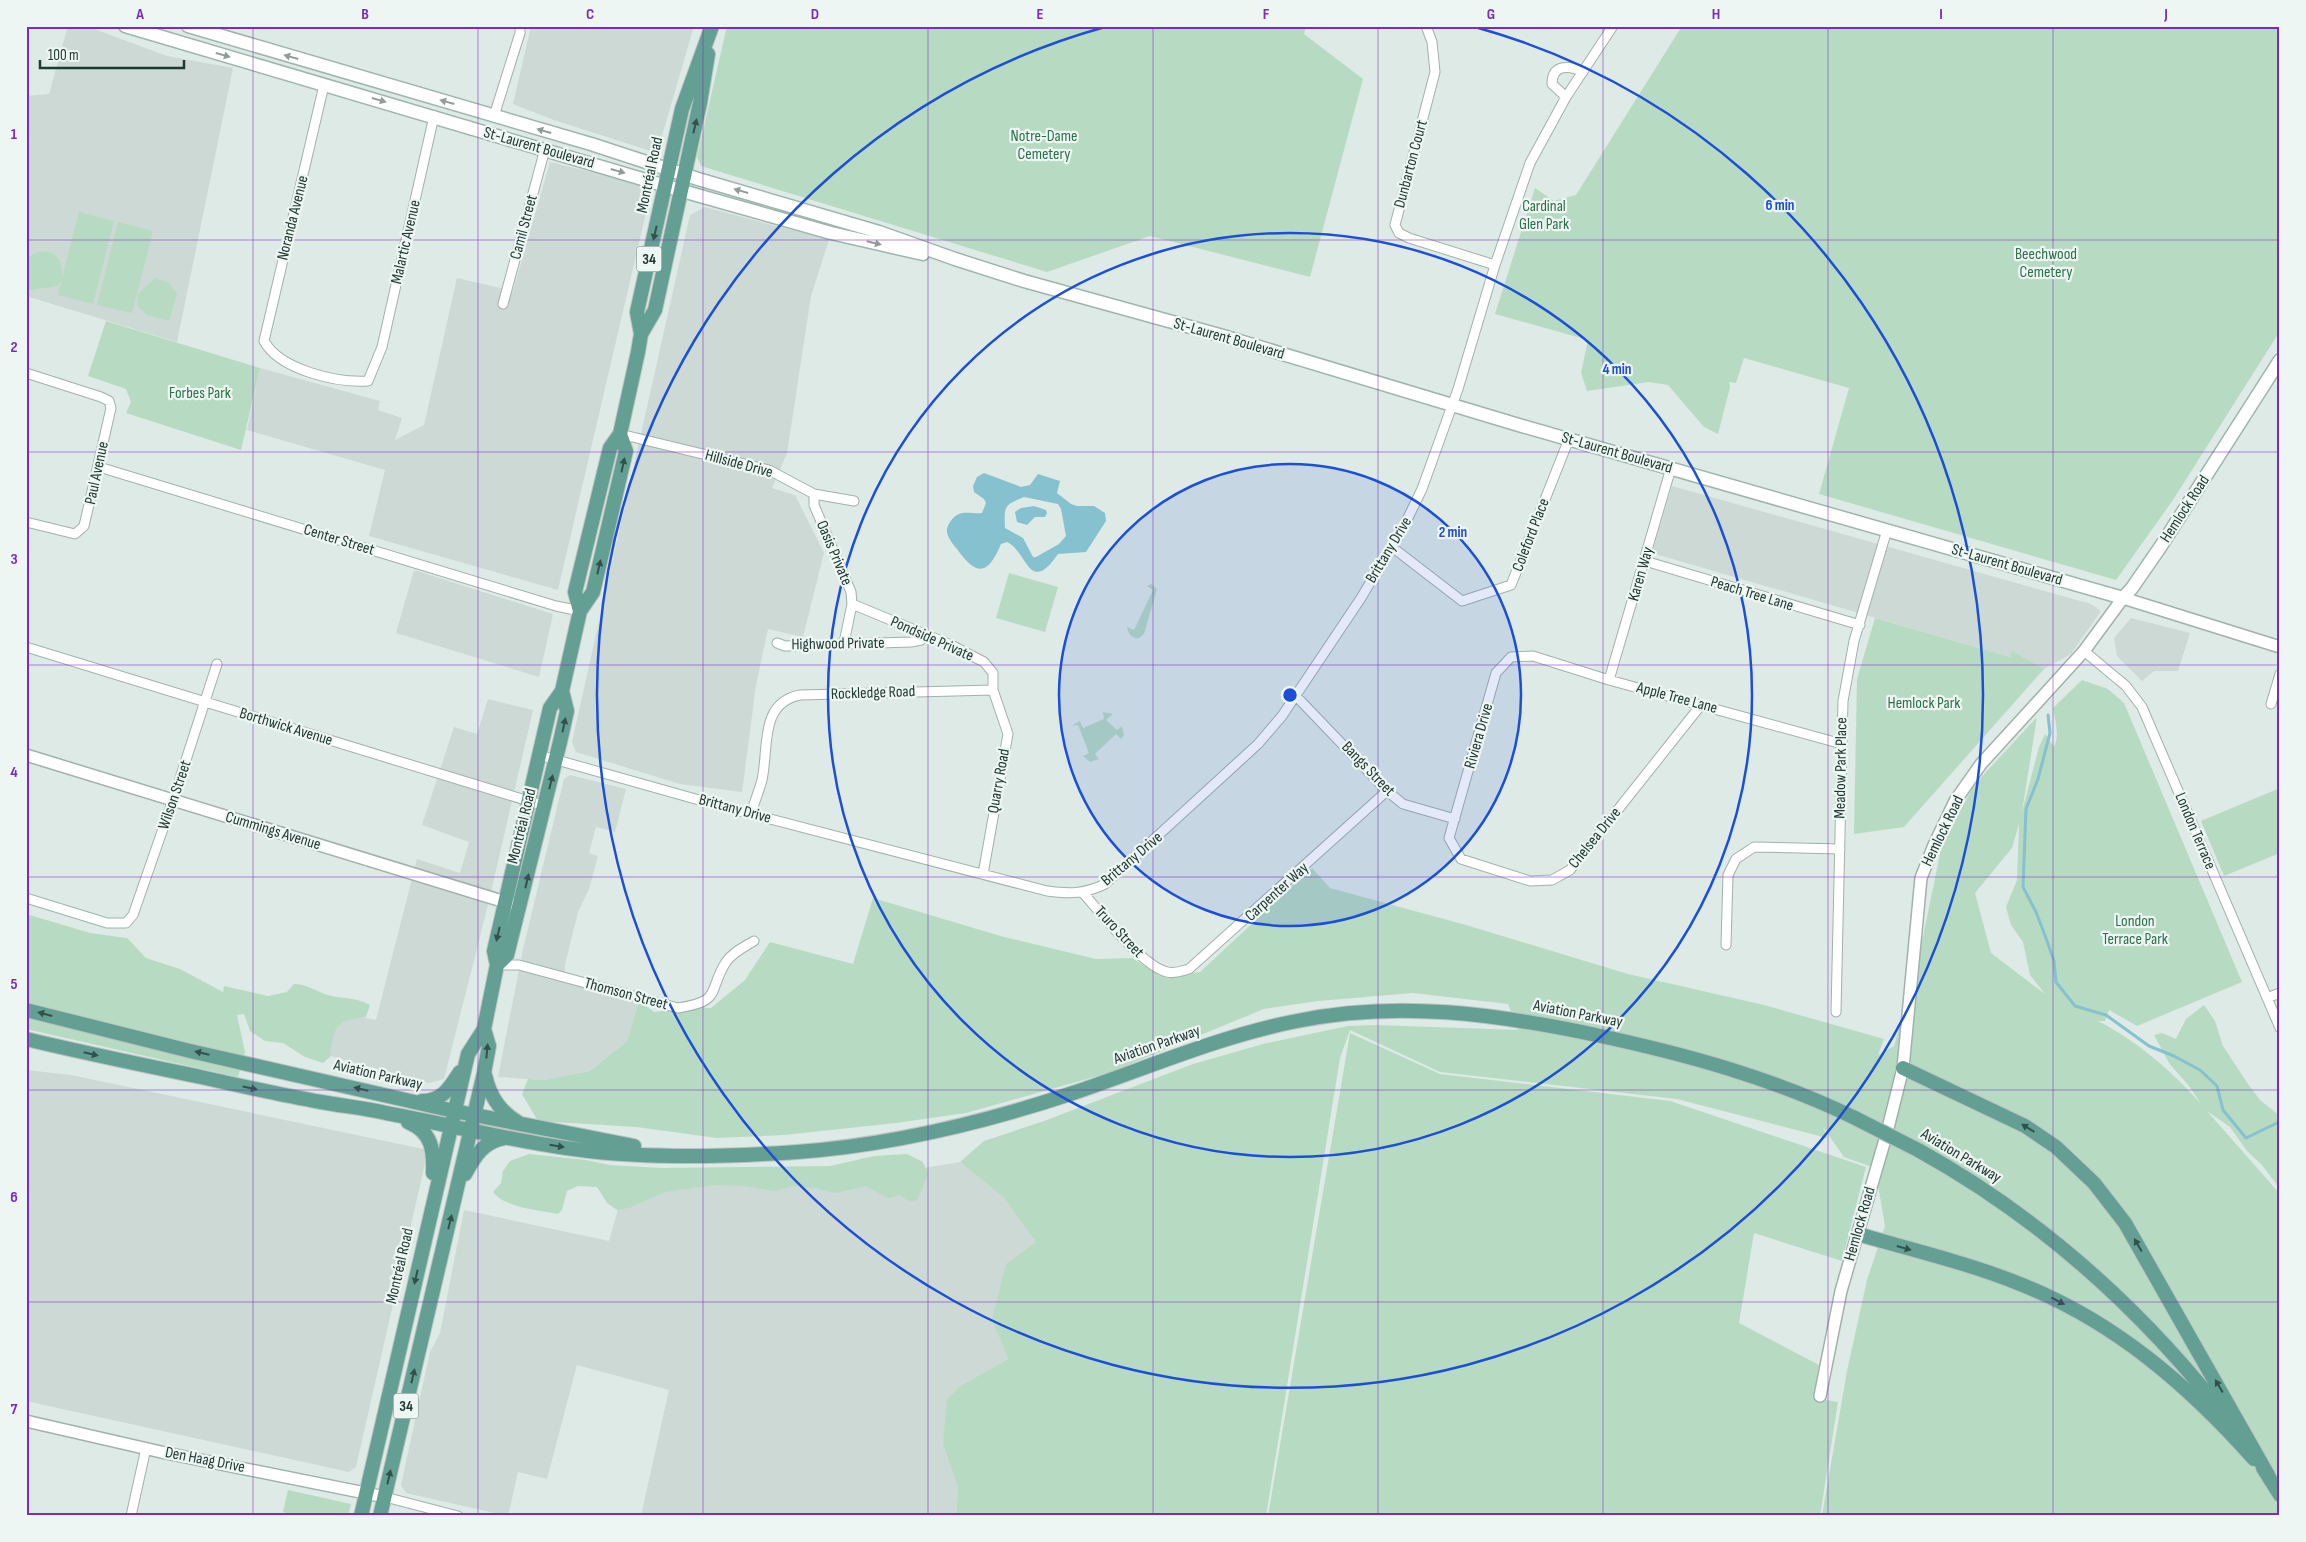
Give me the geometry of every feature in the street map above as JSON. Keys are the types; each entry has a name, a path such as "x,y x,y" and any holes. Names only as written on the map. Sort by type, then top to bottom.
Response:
{"main road":[{"name":"St-Laurent Boulevard","path":"125,26 831,233 955,260 2123,598"},
{"name":"St-Laurent Boulevard","path":"188,26 879,232 955,260"},
{"name":"Montréal Road","path":"642,334 637,312 682,110 712,26"},
{"name":"Montréal Road","path":"361,1516 465,1065 468,1054 484,1030 498,965 494,951 527,801 550,708 562,691 580,611 575,592 610,448 620,434 642,334 655,310 700,102 712,26"},
{"path":"784,218 788,205"},
{"name":"Hemlock Road","path":"2123,598 2151,560 2280,360"},
{"name":"Montréal Road","path":"498,965 507,955 556,759 567,711 562,691"},
{"name":"Aviation Parkway","path":"26,1010 474,1116 638,1147 725,1155"},
{"name":"Aviation Parkway","path":"26,1039 318,1102 387,1113 470,1131 575,1149 688,1157 838,1148 941,1130 1043,1103 1242,1035 1297,1021 1379,1011 1435,1011 1486,1015 1641,1044 1755,1077 1855,1118 1918,1150 2006,1205 2080,1264 2124,1303 2190,1372 2268,1475 2280,1495"},
{"name":"Montréal Road","path":"380,1516 490,1046 484,1030"},
{"path":"408,1100 431,1101 442,1096 465,1065"},
{"path":"1903,1068 2025,1126 2066,1156 2094,1183 2125,1223 2268,1475"},
{"path":"484,1073 495,1103 508,1117 524,1126"},
{"path":"387,1113 417,1126 430,1139 434,1155 432,1210"},
{"path":"458,1185 483,1147 495,1140 509,1137"},
{"path":"1858,1234 1992,1273 2034,1290 2093,1320 2130,1344 2172,1376 2217,1419 2268,1475"}],"street":[{"path":"494,116 520,33 520,26"},
{"name":"Dunbarton Court","path":"1426,26 1432,42 1436,72 1395,225 1399,233 1409,238 1495,265"},
{"path":"1451,405 1458,389 1495,265 1530,163 1566,97 1613,26"},
{"path":"1566,97 1552,84 1555,72 1559,68 1568,66 1583,72"},
{"name":"Noranda Avenue","path":"324,85 264,341 269,350 289,364 341,380 368,381 375,367"},
{"name":"Malartic Avenue","path":"375,367 382,348 434,116"},
{"name":"Camil Street","path":"503,304 545,149"},
{"name":"Paul Avenue","path":"26,374 100,397 108,401 111,408 84,526 75,534 26,522"},
{"name":"Brittany Drive","path":"539,755 751,814 1047,891 1068,894 1083,893 1105,884 1154,841 1258,744 1296,696 1392,547 1422,489 1451,405"},
{"name":"Hillside Drive","path":"620,434 769,470 814,494 854,501"},
{"name":"Coleford Place","path":"1392,547 1462,601 1511,585 1569,439"},
{"name":"Center Street","path":"99,467 550,604 580,611"},
{"name":"Karen Way","path":"1609,680 1671,468"},
{"name":"Oasis Private","path":"814,494 814,505 851,592 852,604 844,643"},
{"name":"Meadow Park Place","path":"1836,1012 1843,701 1854,641 1887,530"},
{"name":"Peach Tree Lane","path":"1645,561 1860,625"},
{"name":"St-Laurent Boulevard","path":"2123,598 2280,647"},
{"name":"Hemlock Road","path":"1820,1396 1833,1324 1903,1068 1921,878 1934,845 1955,802 1982,764 2084,651 2123,598"},
{"name":"Pondside Private","path":"852,604 984,662 993,673 993,690"},
{"name":"Highwood Private","path":"777,643 785,646 912,642 921,640 926,635"},
{"name":"Borthwick Avenue","path":"26,648 545,806"},
{"name":"London Terrace","path":"2084,651 2126,686 2142,707 2280,1028"},
{"name":"Apple Tree Lane","path":"1511,657 1534,656 1609,680 1842,744"},
{"name":"Riviera Drive","path":"1455,819 1496,673 1511,657"},
{"name":"Wilson Street","path":"26,898 107,923 126,924 132,915 173,800 217,664"},
{"path":"2271,704 2280,674"},
{"name":"Rockledge Road","path":"751,814 762,781 767,746 767,726 780,705 788,698 800,695 993,690"},
{"name":"Quarry Road","path":"983,874 1008,734 993,690"},
{"name":"Bangs Street","path":"1296,696 1387,791 1403,804 1455,819"},
{"name":"Chelsea Drive","path":"1455,819 1449,838 1461,859 1530,881 1552,880 1570,870 1701,705"},
{"name":"Cummings Avenue","path":"26,755 520,906"},
{"name":"Carpenter Way","path":"1158,969 1178,973 1198,963 1387,791"},
{"path":"1726,945 1728,875 1736,859 1754,847 1840,849"},
{"name":"Truro Street","path":"1083,893 1144,960 1158,969"},
{"name":"Thomson Street","path":"498,965 519,965 678,1008 699,1004 708,1000 715,989 725,963 733,954 754,941"},
{"path":"2267,998 2280,993"},
{"name":"Den Haag Drive","path":"26,1421 146,1448 385,1497"},
{"path":"131,1516 146,1448"},
{"path":"385,1497 458,1516"}],"shaded area":[{"path":"68,26 86,26 167,56 233,68 177,342 26,296 26,96 49,94"},
{"path":"531,26 694,26 657,153 554,120 513,104"},
{"path":"550,162 652,187 558,590 369,536 385,470 247,430 260,368 380,401 378,410 402,418 395,440 424,425 457,278 513,291"},
{"path":"705,207 829,240 811,296 787,453 772,488 795,495 824,553 803,637 768,629 756,685 742,792 680,784 576,752 572,742 690,215"},
{"path":"1672,486 2091,604 2101,611 2071,654 2044,669 2012,652 2010,657 1652,553"},
{"path":"414,570 553,614 539,677 396,633"},
{"path":"2131,618 2190,633 2178,671 2154,671 2142,681 2117,656 2114,638"},
{"path":"488,699 533,710 487,909 444,1079 429,1083 327,1055 338,1013 376,1020 417,859 460,873 469,842 422,825 454,727 477,734"},
{"path":"570,775 626,789 615,832 596,827 589,853 598,856 589,889 578,912 565,965 564,982 639,1001 627,1041 590,1071 544,1080 498,1077 523,949 564,779"},
{"path":"26,1070 71,1075 428,1150 356,1467 349,1472 26,1401"},
{"path":"960,1162 1004,1198 1037,1243 992,1320 1008,1359 960,1386 943,1445 958,1487 956,1516 641,1516 669,1390 577,1365 547,1479 518,1472 508,1516 406,1493 401,1485 430,1352 440,1333 464,1210 609,1241 625,1184 918,1169"}],"green space":[{"name":"Notre-Dame Cemetery","path":"727,26 1306,26 1304,34 1363,79 1310,277 1150,236 1047,272 701,166 697,157"},
{"name":"Beechwood Cemetery","path":"1682,26 2280,26 2280,331 2173,500 2116,580 1819,494 1849,388 1744,358 1736,383 1729,382 1730,387 1718,434 1704,427 1668,385 1649,382 1587,391 1581,373 1588,340 1495,314 1535,188 1554,201 1576,195"},
{"path":"79,212 114,221 93,304 58,295"},
{"path":"118,222 153,231 132,313 97,305"},
{"path":"36,253 52,253 59,260 62,278 58,286 31,290 26,288 27,259"},
{"path":"155,278 169,283 177,294 169,321 147,315 138,307 137,295"},
{"name":"Forbes Park","path":"106,321 260,368 241,450 126,413 131,402 126,389 88,376"},
{"path":"1009,573 1058,587 1045,632 996,618"},
{"path":"1151,584 1157,589 1144,634 1139,638 1134,638 1129,634 1127,627 1134,630 1153,590 1147,586"},
{"name":"Hemlock Park","path":"1875,618 2010,657 2012,651 2044,669 1904,827 1854,834 1857,679"},
{"name":"London Terrace Park","path":"2082,680 2108,689 2124,703 2242,982 2137,1026 2109,1010 2105,1021 2098,1021 2140,1047 2178,1080 2201,1104 2189,1086 2169,1063 2154,1035 2162,1033 2176,1039 2186,1019 2204,1005 2215,1021 2223,1046 2248,1084 2260,1100 2280,1116 2280,1189 2262,1165 2247,1151 2230,1127 2207,1111 2280,1194 2280,1516 1822,1516 1847,1371 1867,1280 1885,1226 1875,1168 1844,1157 1823,1127 1827,1138 1677,1099 1440,1072 1350,1030 1340,1058 1266,1516 956,1516 958,1487 943,1445 947,1400 960,1386 1008,1359 992,1320 1006,1264 1036,1242 1004,1198 960,1162 984,1141 1044,1121 1193,1064 1263,1044 1348,1026 1375,1025 1518,1030 1508,1004 1413,993 1318,1001 1264,1009 1108,1073 966,1113 896,1123 784,1135 717,1138 636,1127 538,1121 522,1094 528,1079 544,1080 590,1071 627,1041 639,1001 654,1012 695,1007 711,1008 745,980 770,942 853,964 873,898 1004,937 1096,959 1132,958 1160,976 1200,972 1312,868 1330,888 1466,925 1628,974 1764,1005 1884,1039 1878,1055 1894,1046 1916,971 1942,844 1974,785 2037,717 2022,812 2039,747 2045,734 2054,747 2056,742 2053,708","holes":["2019,824 2017,880 2006,907 2011,925 2023,942 2030,975 2045,994 1991,953 1975,893 2012,848"]},
{"path":"1103,712 1113,714 1106,720 1117,730 1122,726 1124,735 1121,739 1116,734 1095,754 1099,759 1090,762 1083,756 1089,753 1078,725 1071,726 1080,721 1083,728 1104,719"},
{"path":"2280,788 2280,853 2224,876 2201,821"},
{"path":"26,914 90,933 127,938 146,958 180,969 223,992 224,986 268,996 287,992 294,984 299,984 328,995 355,999 370,1005 366,1017 347,1020 338,1027 333,1039 330,1057 323,1063 305,1057 283,1043 265,1041 250,1031 244,1014 237,1015 245,1052 238,1077 26,1029"},
{"path":"1350,1033 1440,1074 1670,1101 1866,1167 1842,1261 1754,1233 1739,1323 1819,1365 1813,1398 1838,1402 1820,1516 1268,1516"},
{"path":"529,1154 586,1160 610,1165 662,1168 830,1166 874,1156 907,1154 923,1162 928,1174 917,1200 912,1201 906,1200 901,1195 888,1198 866,1186 835,1193 815,1188 793,1186 775,1191 742,1186 714,1185 665,1192 629,1208 617,1210 607,1203 597,1187 578,1186 567,1191 562,1210 558,1214 514,1205 506,1202 493,1192 501,1183 503,1171 510,1161"},
{"path":"288,1490 351,1504 348,1516 299,1516 283,1512"}],"water":[{"path":"984,473 1021,487 1030,485 1038,474 1060,481 1057,493 1071,504 1094,506 1105,513 1106,521 1086,552 1058,554 1041,571 1035,571 1030,568 1014,547 1007,542 1001,544 987,567 982,569 976,568 964,558 950,540 947,532 950,522 957,515 961,513 982,513 986,503 984,499 974,492 973,486 977,477","holes":["1024,497 1058,504 1061,509 1066,536 1059,544 1033,557 1023,538 1005,528 1005,511 1012,502"]},
{"path":"1034,506 1046,510 1045,517 1035,517 1027,525 1017,522 1015,512 1021,508"}],"waterway":[{"path":"2048,715 2050,733 2038,779 2026,809 2023,887 2036,912 2054,961 2056,982 2075,1006 2106,1015 2149,1046 2174,1056 2200,1070 2217,1086 2223,1110 2246,1138 2277,1123 2280,1126"}],"park label":[{"name":"Cardinal Glen Park","path":"1544,215"}]}
